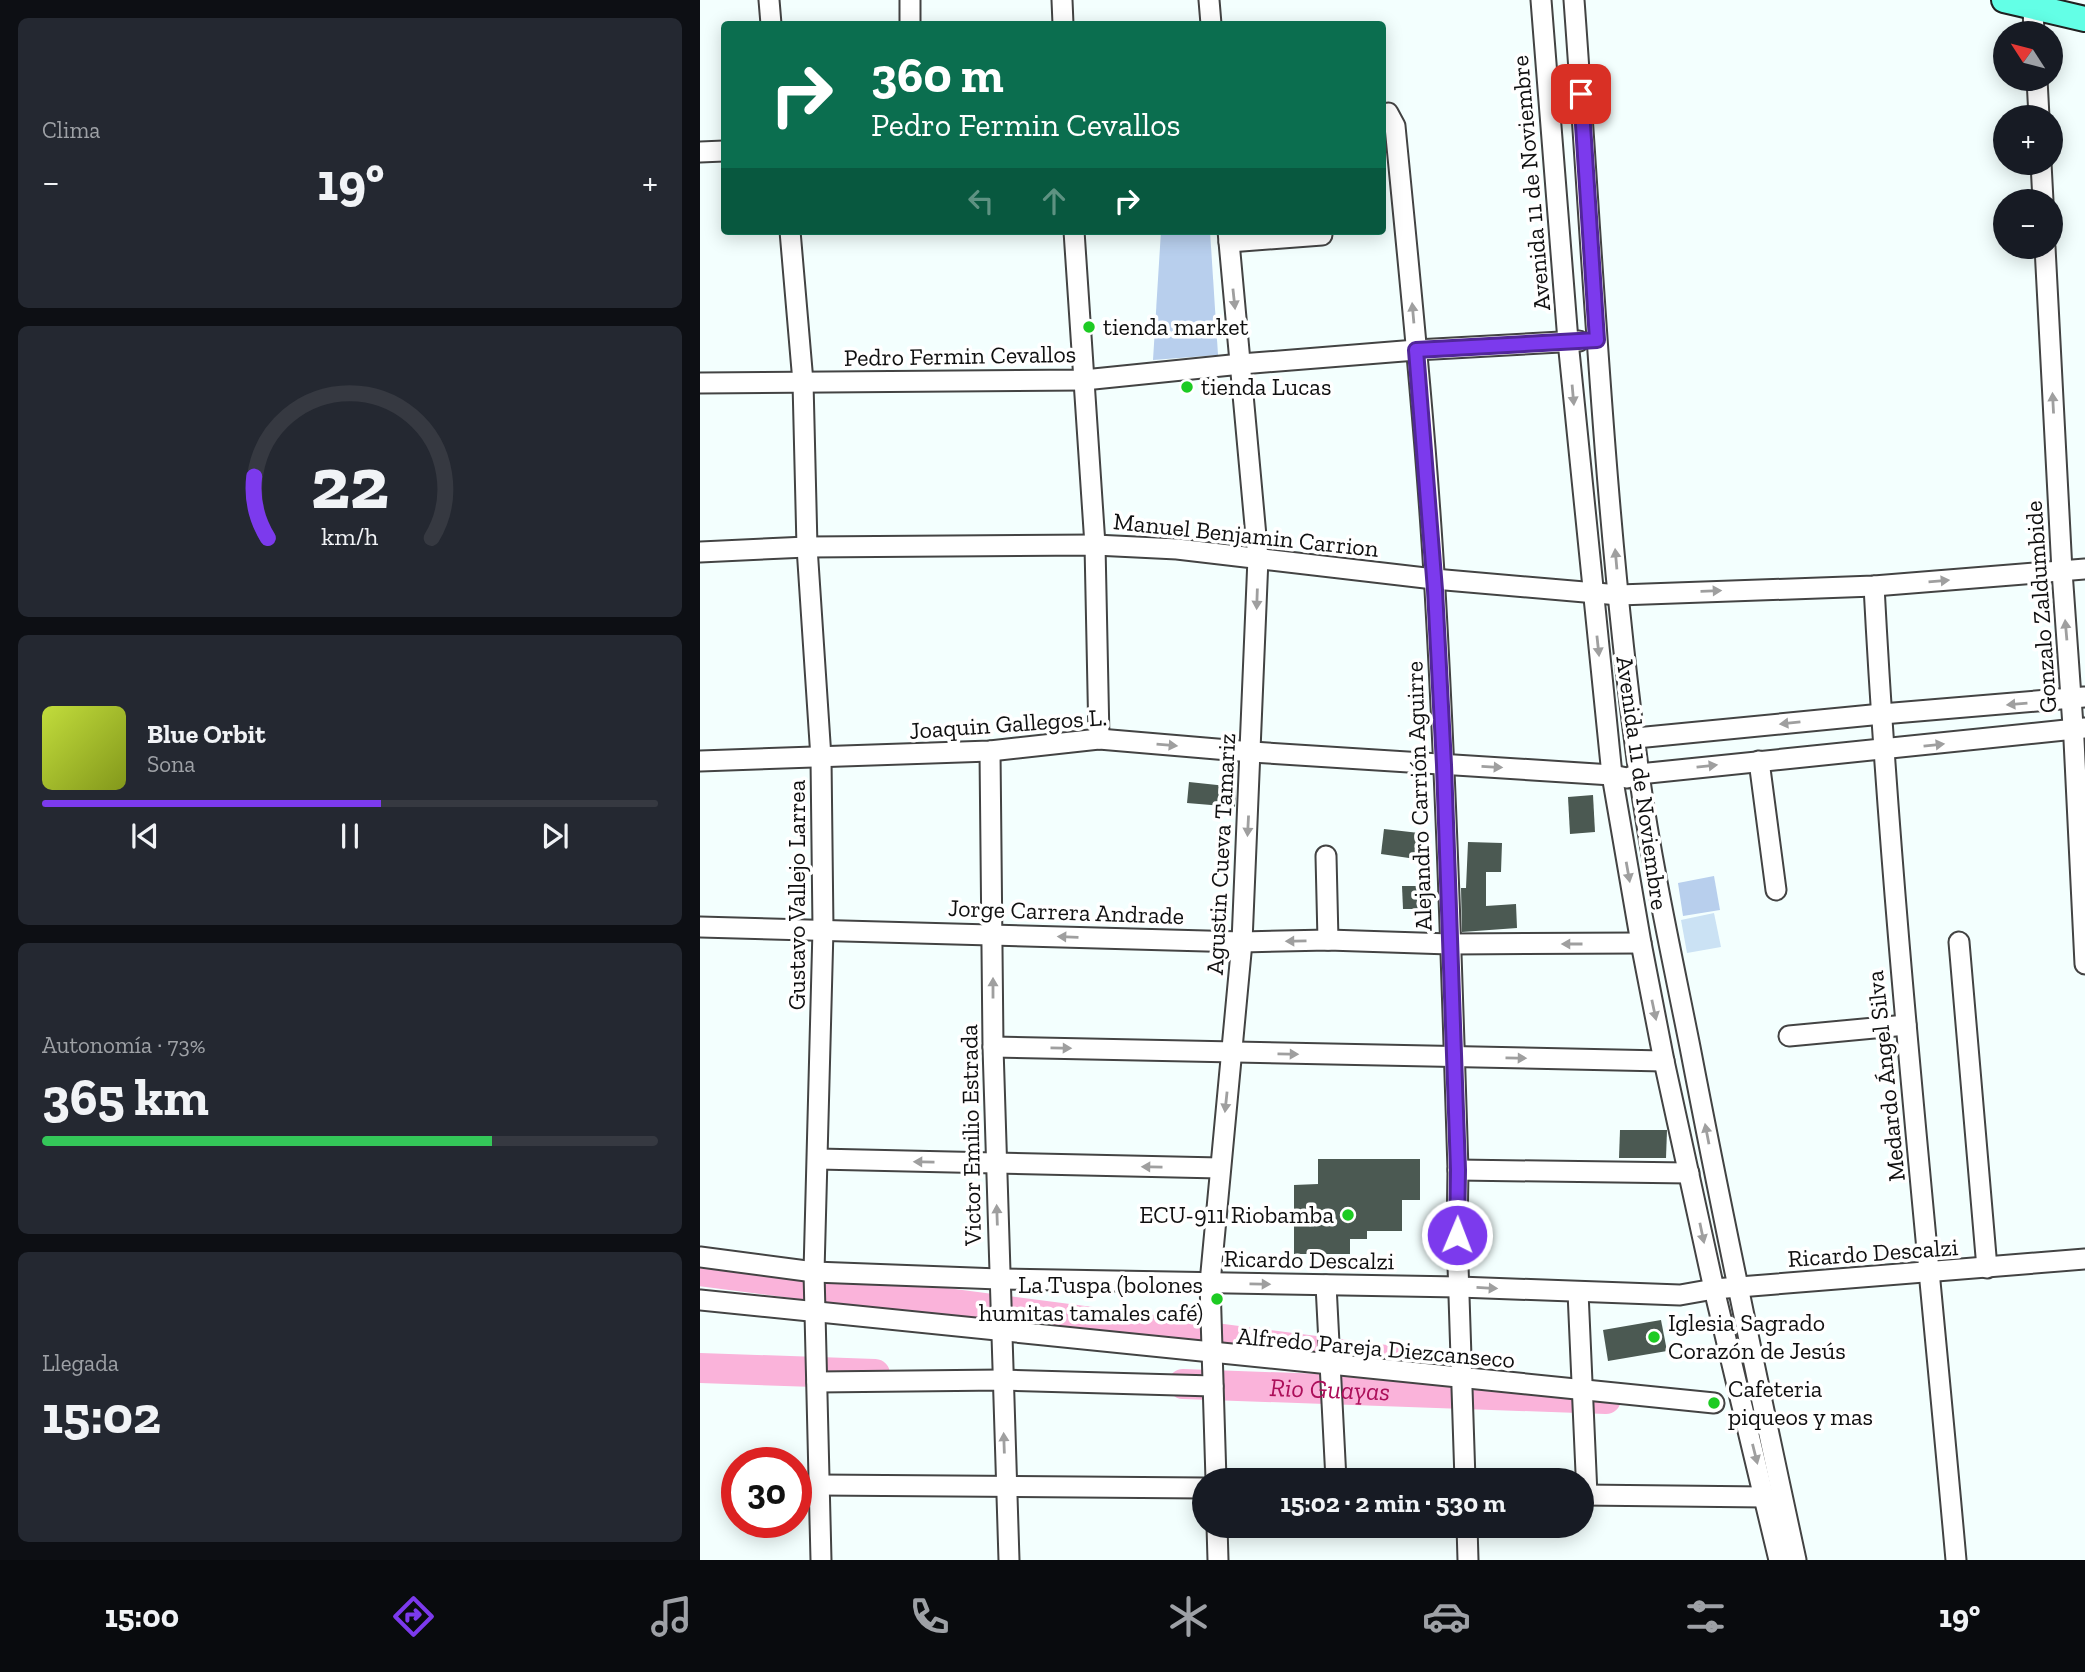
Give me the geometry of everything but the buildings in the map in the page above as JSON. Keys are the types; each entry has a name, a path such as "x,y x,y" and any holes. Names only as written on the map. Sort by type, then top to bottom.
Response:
{"main road":[{"path":"2004,0 2085,19"}],"street":[{"path":"769,0 771,21"},
{"path":"910,0 910,21"},
{"path":"1062,0 1063,21"},
{"path":"1209,0 1211,21"},
{"name":"Avenida 11 de Noviembre","path":"1541,0 1568,341 1612,775 1664,1061 1714,1289 1779,1560"},
{"name":"Avenida 11 de Noviembre","path":"1574,0 1597,340 1619,595 1639,774 1737,1288 1796,1560"},
{"path":"2033,8 2034,21"},
{"path":"1549,97 1581,94"},
{"name":"Alejandro Carrión Aguirre","path":"1386,115 1395,126 1434,579 1444,765 1458,1170 1457,1235 1465,1468"},
{"path":"700,152 721,151"},
{"name":"Gustavo Vallejo Larrea","path":"790,235 803,382 807,547 821,758 823,929 814,1272 821,1560"},
{"path":"1073,235 1094,545 1100,739"},
{"path":"1228,237 1322,235"},
{"name":"Agustin Cueva Tamariz","path":"1216,1468 1210,1283 1242,942 1258,558 1228,237"},
{"name":"Gonzalo Zaldumbide","path":"2046,259 2062,571 2078,698 2085,964"},
{"name":"Pedro Fermin Cevallos","path":"700,383 1084,380 1416,350 1597,340"},
{"name":"Manuel Benjamin Carrion","path":"700,552 807,547 1094,545 1177,548 1434,579 1619,595 1874,586 2085,569"},
{"name":"Medardo Ángel Silva","path":"1874,586 1897,939 1931,1273 1956,1560"},
{"path":"1636,738 2078,698"},
{"name":"Joaquin Gallegos L.","path":"700,761 990,751 1100,739 1252,752 1612,775 1620,778 1759,761 2079,729"},
{"name":"Victor Emilio Estrada","path":"990,751 993,1046 1009,1560"},
{"path":"1759,761 1776,890"},
{"path":"1326,856 1328,940"},
{"name":"Jorge Carrera Andrade","path":"700,927 1242,942 1328,940 1450,944 1641,943"},
{"path":"1959,942 1987,1268"},
{"path":"1789,1036 1906,1025"},
{"path":"993,1046 1664,1061"},
{"path":"818,1159 1220,1168"},
{"path":"1458,1170 1689,1173"},
{"name":"Ricardo Descalzi","path":"700,1257 814,1272 999,1279 1459,1287 1681,1295 1714,1289 2085,1259"},
{"path":"1326,1285 1335,1468"},
{"path":"1578,1292 1584,1468"},
{"name":"Alfredo Pareja Diezcanseco","path":"700,1300 1714,1403 700,1311"},
{"path":"817,1382 1002,1380 1213,1386"},
{"path":"818,1485 1192,1488"},
{"path":"1594,1495 1765,1497"},
{"path":"1217,1538 1218,1560"},
{"path":"1467,1538 1468,1560"}],"shaded area":[{"path":"1161,235 1210,235 1218,355 1153,360"},
{"path":"1714,876 1720,910 1683,916 1678,883"},
{"path":"1714,913 1721,947 1687,953 1681,920"}],"waterway":[{"name":"Rio Guayas","path":"700,1271 1424,1365"},
{"name":"Rio Guayas","path":"700,1368 875,1374"},
{"name":"Rio Guayas","path":"1183,1384 1606,1399"}],"place":[{"name":"tienda market","path":"1089,327"},
{"name":"tienda Lucas","path":"1187,387"},
{"name":"ECU-911 Riobamba","path":"1348,1215"},
{"name":"La Tuspa (bolones humitas tamales café)","path":"1217,1299"},
{"name":"Iglesia Sagrado Corazón de Jesús","path":"1654,1337"},
{"name":"Cafeteria piqueos y mas","path":"1714,1403"}],"route":[{"path":"1457,1235 1458,1170 1444,765 1434,579 1416,350 1597,340 1581,94"}]}
